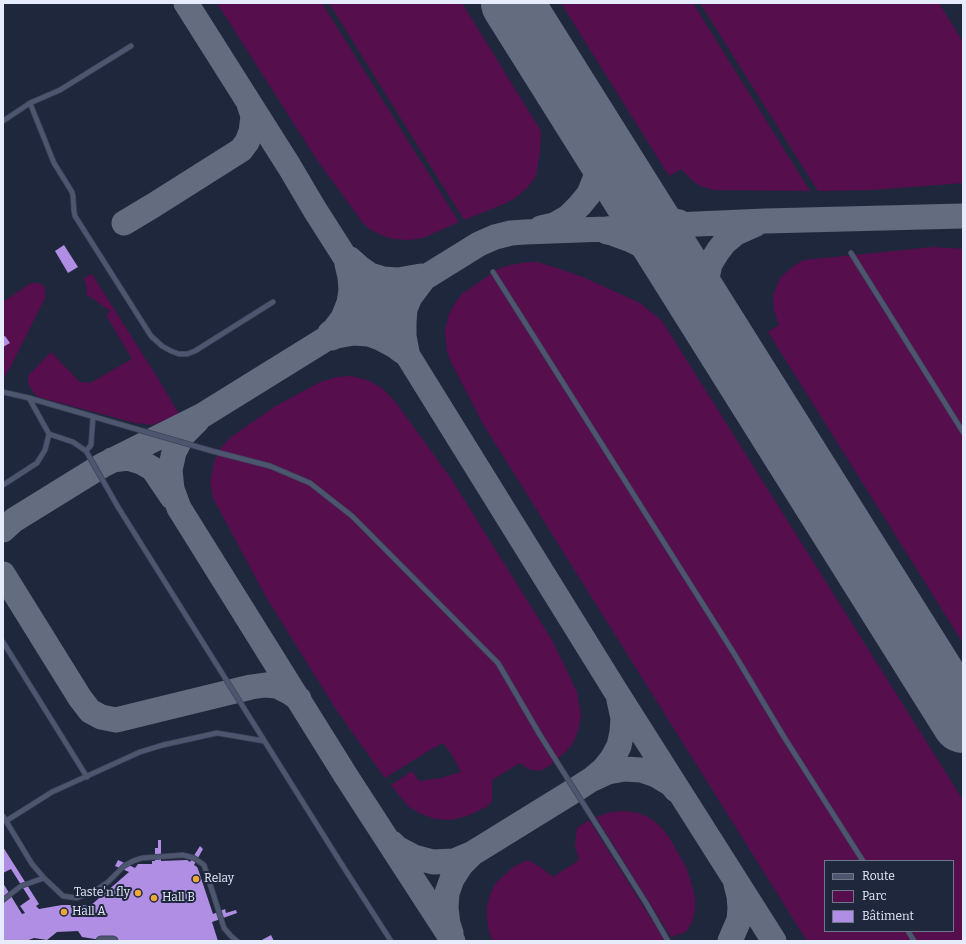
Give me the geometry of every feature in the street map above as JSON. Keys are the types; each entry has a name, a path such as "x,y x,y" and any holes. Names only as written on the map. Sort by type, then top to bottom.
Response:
{"street":[{"path":"101,941 114,941"}],"lane":[{"path":"3,121 30,103 60,90 131,46"},
{"path":"30,103 54,164 72,192 75,216 151,336 162,346 179,354 195,352 273,302"},
{"path":"851,253 963,432"},
{"path":"493,272 731,648 784,737 862,860"},
{"path":"3,392 270,466 310,483 352,516 498,663 540,735 668,941"},
{"path":"3,485 37,463 46,450 49,434 29,398"},
{"path":"86,451 91,445 93,417"},
{"path":"49,434 73,442 86,451 118,507 391,941"},
{"path":"3,642 87,776"},
{"path":"237,941 224,928 204,865 194,858 183,855 142,858 124,866 108,882 95,891 76,898 63,896 32,864 4,819 52,792 140,752 163,745 216,733 264,741"},
{"path":"3,900 21,886 44,878"},
{"path":"909,932 914,941"}],"green space":[{"path":"217,3 322,3 459,222 423,238 408,240 393,239 383,236 371,230 363,223 317,160"},
{"path":"329,3 462,3 541,131 540,152 536,176 528,187 517,197 504,204 464,220"},
{"path":"561,3 693,3 810,191 714,190 703,187 694,182 681,169 669,176"},
{"path":"700,3 939,3 963,42 963,183 871,190 818,191"},
{"path":"933,247 963,249 963,643 768,332 779,325 774,311 773,295 780,278 793,266 804,260"},
{"path":"529,262 537,262 557,268 583,277 640,303 662,321 963,800 963,941 807,941 483,424 451,362 447,351 445,330 449,314 462,294 498,269 510,265"},
{"path":"92,274 179,414 153,425 135,423 38,397 33,392 28,383 28,376 51,352 80,382 90,383 132,359 106,315 110,311 86,294 87,288 84,278"},
{"path":"31,283 43,285 45,289 45,298 3,379 3,302"},
{"path":"351,376 367,380 382,388 394,400 450,477 552,640 577,692 581,716 578,731 572,745 549,766 540,771 528,769 520,763 492,780 492,801 488,806 467,816 451,820 435,819 419,813 408,806 391,785 412,771 419,781 441,778 461,772 452,755 443,743 385,778 337,711 266,597 213,498 210,482 214,463 220,449 230,438 274,407 318,383 336,377"},
{"path":"624,811 638,813 650,818 660,826 669,837 686,867 695,897 695,910 692,922 686,932 671,937 596,817 611,812"},
{"path":"589,820 665,941 493,941 489,932 487,907 495,884 515,866 528,860 553,877 579,860 575,846 577,828"}],"building":[{"path":"64,245 78,267 68,273 55,251"},
{"path":"5,336 10,343 3,347 3,337"},
{"name":"Hall B","path":"158,840 161,840 161,861 187,860 190,862 200,846 203,849 194,865 198,869 213,914 225,909 226,913 236,910 237,913 212,922 218,941 107,941 82,937 78,931 57,932 47,940 34,938 26,941 3,941 3,883 22,914 25,913 20,906 30,899 11,869 3,873 3,847 39,904 36,906 39,909 62,905 90,906 129,872 115,866 118,860 135,868 138,864 152,864 152,861 155,861 155,848 158,848"},
{"path":"271,935 274,941 260,941"}],"taxiway":[{"path":"186,3 408,356 615,690 774,941"},
{"path":"124,223 241,150 247,142 251,132 253,116 249,104"},
{"path":"541,228 554,225 568,217 589,194 595,179 597,166 595,145 584,119"},
{"path":"636,200 657,215 679,222"},
{"path":"3,530 14,520 103,465 203,415 479,244 495,237 511,233 525,232 652,226 765,221 963,216"},
{"path":"713,323 708,309 706,293 710,264 725,242 736,233 756,224"},
{"path":"607,232 631,240 647,248 686,280"},
{"path":"350,259 370,275 383,279 398,280 421,276"},
{"path":"330,333 343,318 349,303 351,290 347,264"},
{"path":"407,352 404,336 405,309 410,297 422,281"},
{"path":"332,338 353,333 369,334 380,338 403,352"},
{"path":"197,421 183,435 174,452 170,470 172,489 179,508 346,776 453,941"},
{"path":"112,460 128,458 141,462 153,469 172,497"},
{"path":"3,574 80,698 90,711 101,717 116,720 251,687 265,685 277,686 299,699"},
{"path":"392,843 397,848 414,857 433,862 454,861 473,853 575,790 603,770 612,759 619,746 623,718 619,700"},
{"path":"593,779 608,772 624,769 641,770 656,775 671,784 676,790"},
{"path":"451,933 446,908 447,893 452,879 461,865 473,853"},
{"path":"730,941 739,920 740,908 736,884"}],"runway":[{"path":"512,3 963,722"}],"place":[{"name":"Relay","path":"196,879"},
{"name":"Taste'n fly","path":"138,893"},
{"name":"Hall B","path":"154,898"},
{"name":"Hall A","path":"64,912"}]}
